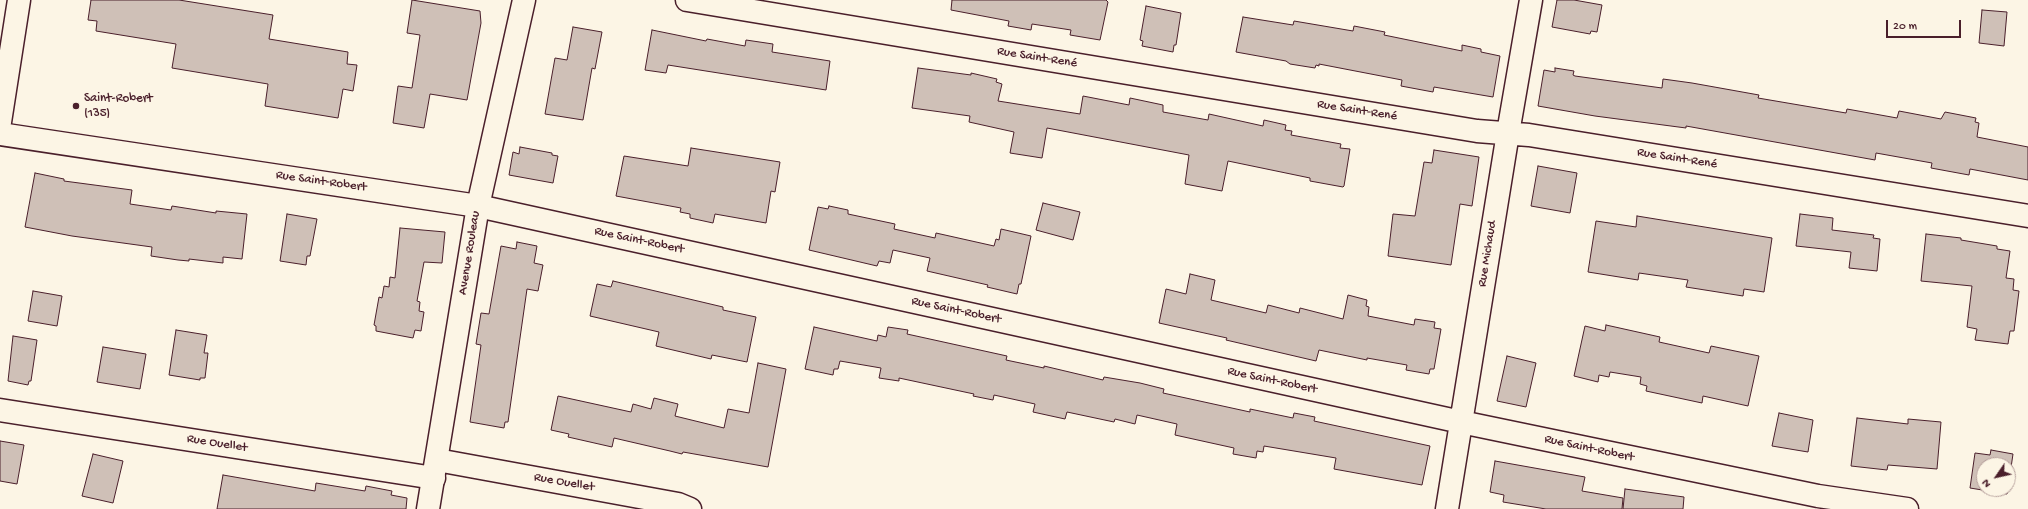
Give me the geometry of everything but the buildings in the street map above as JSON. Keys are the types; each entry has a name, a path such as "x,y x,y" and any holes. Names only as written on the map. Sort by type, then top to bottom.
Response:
{"street":[{"path":"0,122 19,0"},
{"name":"Avenue Rouleau","path":"428,509 436,469 478,206 524,0"},
{"name":"Rue Saint-René","path":"687,0 1477,131 1508,133 2028,216"},
{"name":"Rue Michaud","path":"1447,509 1531,0"},
{"name":"Rue Saint-Robert","path":"0,134 478,206 1461,422 1818,496 1908,509"},
{"name":"Rue Ouellet","path":"0,410 436,469 678,504 690,509"}],"place":[{"name":"Saint-Robert (135)","path":"76,106"}]}
